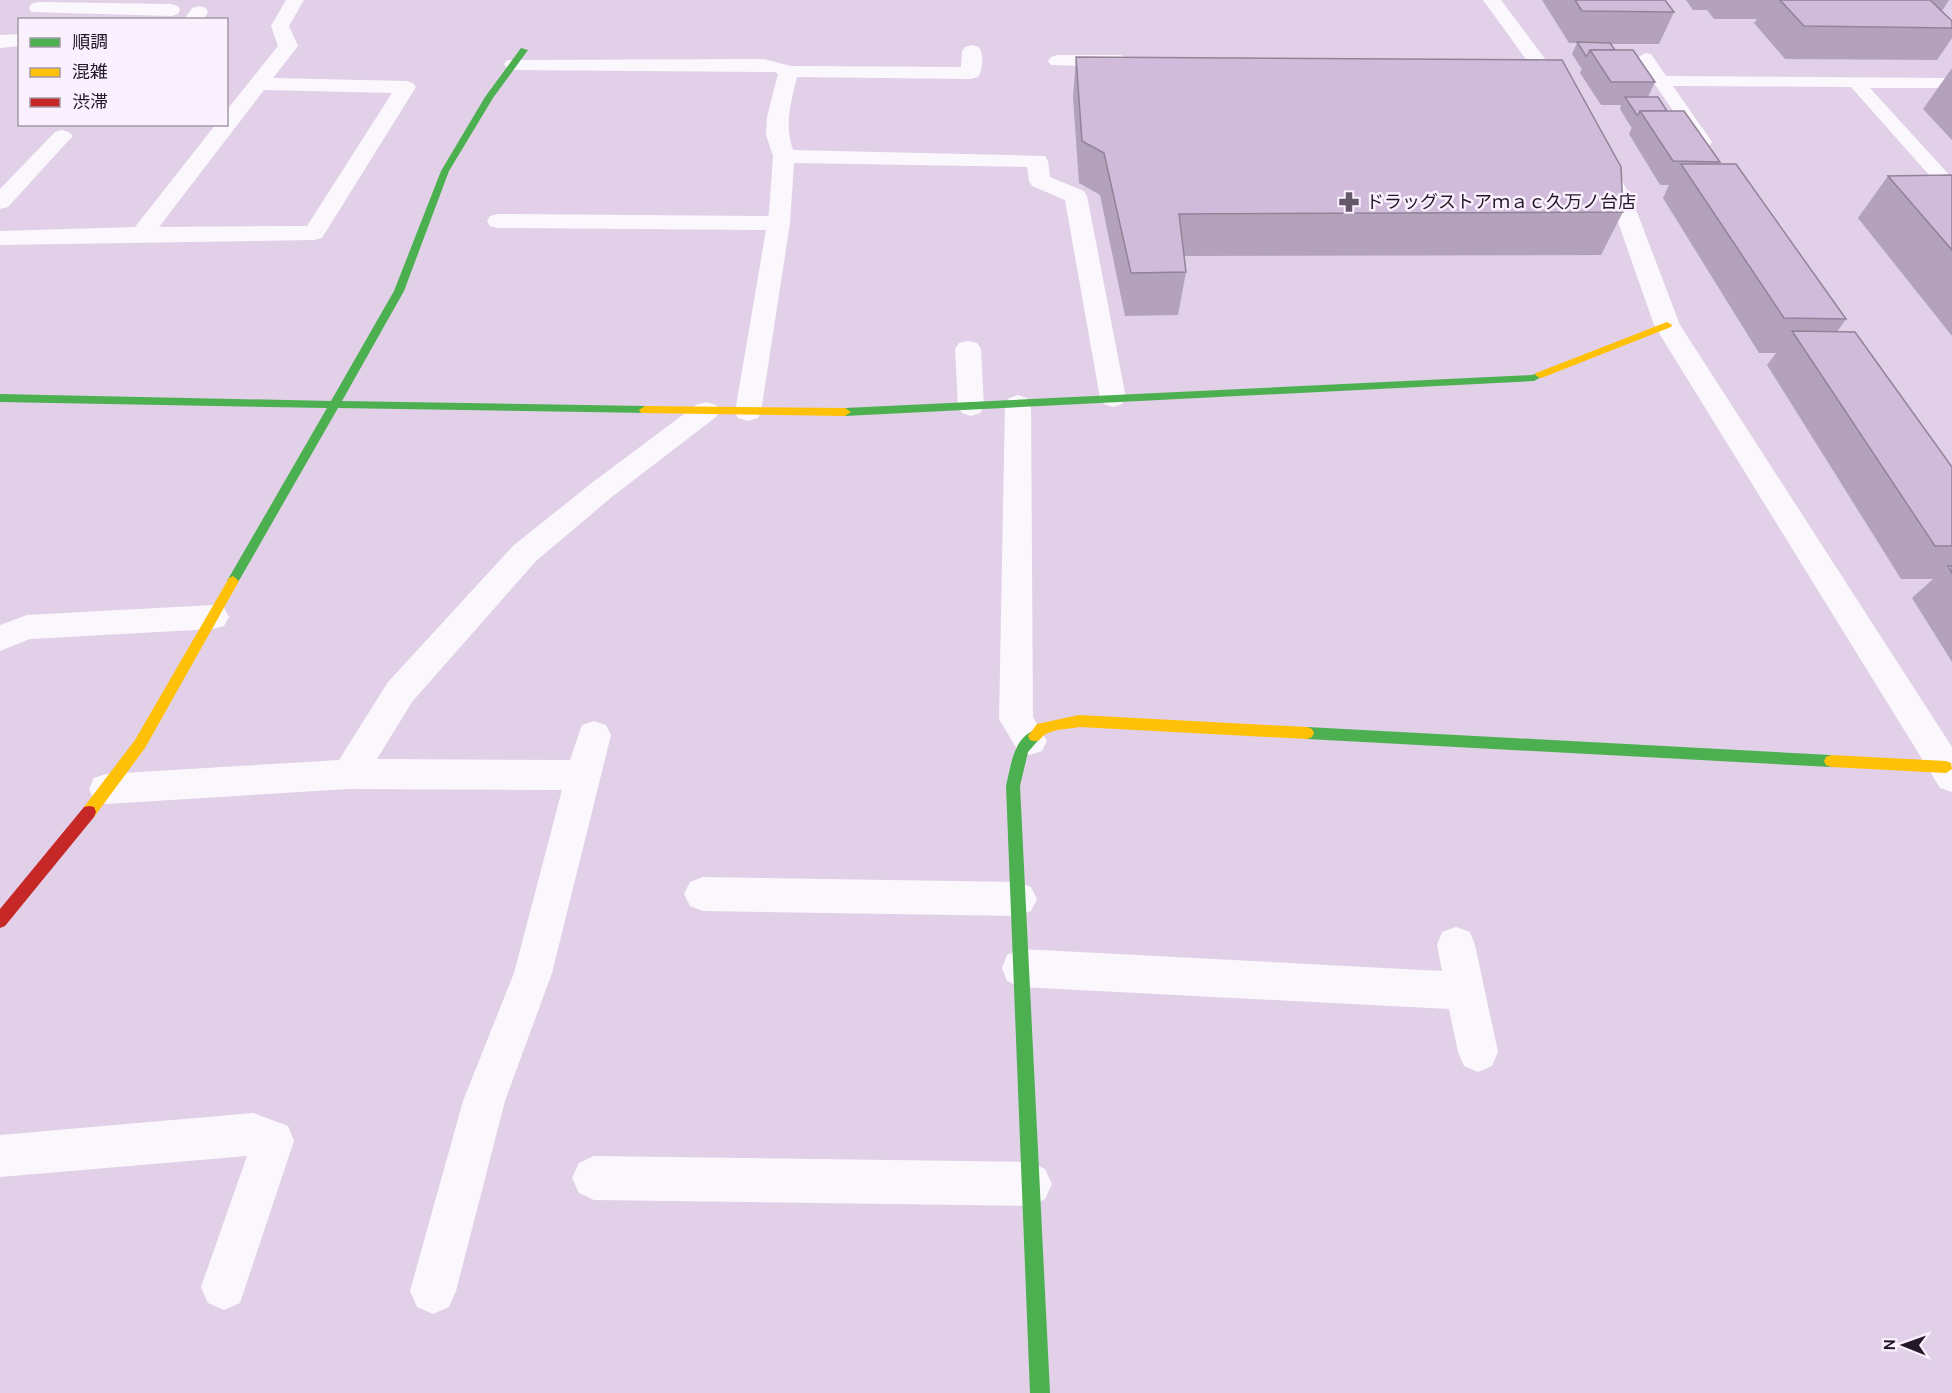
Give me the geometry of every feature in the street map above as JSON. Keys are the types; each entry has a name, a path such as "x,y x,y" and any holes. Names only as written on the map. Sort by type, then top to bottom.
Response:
{"street":[{"path":"228,123 288,46 280,26 296,0"},
{"path":"1492,0 1574,113"},
{"path":"38,8 137,5 171,10"},
{"path":"0,42 18,40"},
{"path":"0,921 59,851 140,744 399,291 445,171 489,97 519,57 764,65 780,67 788,72 804,70 971,73 972,51"},
{"path":"1512,60 1536,60"},
{"path":"1058,62 1142,61"},
{"path":"748,412 779,223 784,156 777,135 777,117 788,72"},
{"path":"0,238 314,233 406,87 258,84"},
{"path":"142,234 226,126"},
{"path":"0,202 62,136"},
{"path":"1595,152 1621,199 1667,325 1949,772"},
{"path":"784,156 1037,162 1040,181 1076,196 1113,398"},
{"path":"498,221 779,223"},
{"path":"0,398 808,413 971,407 1534,378 1667,325"},
{"path":"968,349 971,407"},
{"path":"1018,404 1016,719 1030,741"},
{"path":"349,774 400,692 525,553 603,489 706,411"},
{"path":"0,638 27,627 213,617"},
{"path":"1040,1393 1013,786 1022,749 1042,728 1079,721 1949,772"},
{"path":"433,1292 484,1101 533,973 594,735"},
{"path":"106,789 349,774 584,775"},
{"path":"702,894 1018,899"},
{"path":"1456,945 1478,1052"},
{"path":"1021,968 1466,991"},
{"path":"0,1156 253,1134 273,1141 224,1287"},
{"path":"594,1178 1030,1184"}],"lane":[{"path":"1645,58 1714,159"},
{"path":"1660,81 1952,83"},
{"path":"1855,82 1952,189"}],"building":[{"path":"1575,0 1665,0 1674,12 1582,11"},
{"path":"1780,0 1930,0 1952,21 1952,28 1804,26"},
{"path":"1577,42 1610,43 1615,50 1590,50 1586,56"},
{"path":"1590,50 1633,50 1655,82 1611,82"},
{"name":"ドラッグストアｍａｃ久万ノ台店","path":"1076,57 1562,60 1621,167 1623,212 1179,214 1186,272 1131,273 1104,153 1082,141"},
{"path":"1625,97 1658,97 1667,111 1640,111 1637,115"},
{"path":"1640,111 1684,111 1720,162 1673,161"},
{"path":"1681,164 1736,164 1846,319 1784,318"},
{"path":"1952,175 1952,250 1888,176"},
{"path":"1792,331 1855,332 1952,467 1952,546 1935,546"}],"traffic: fast":[{"path":"233,581 399,291 445,171 489,97 524,50"},
{"path":"845,412 1534,378 1540,375"},
{"path":"0,398 645,410"},
{"path":"1307,733 1831,761"},
{"path":"1035,736 1022,749 1013,786 1040,1393"}],"traffic: slow":[{"path":"1540,375 1667,325"},
{"path":"645,410 845,412"},
{"path":"89,812 140,744 233,581"},
{"path":"1035,736 1042,728 1079,721 1307,733"},
{"path":"1831,761 1946,767"}],"traffic: jam":[{"path":"0,921 89,812"}],"place":[{"name":"ドラッグストアｍａｃ久万ノ台店","path":"1349,202"}]}
